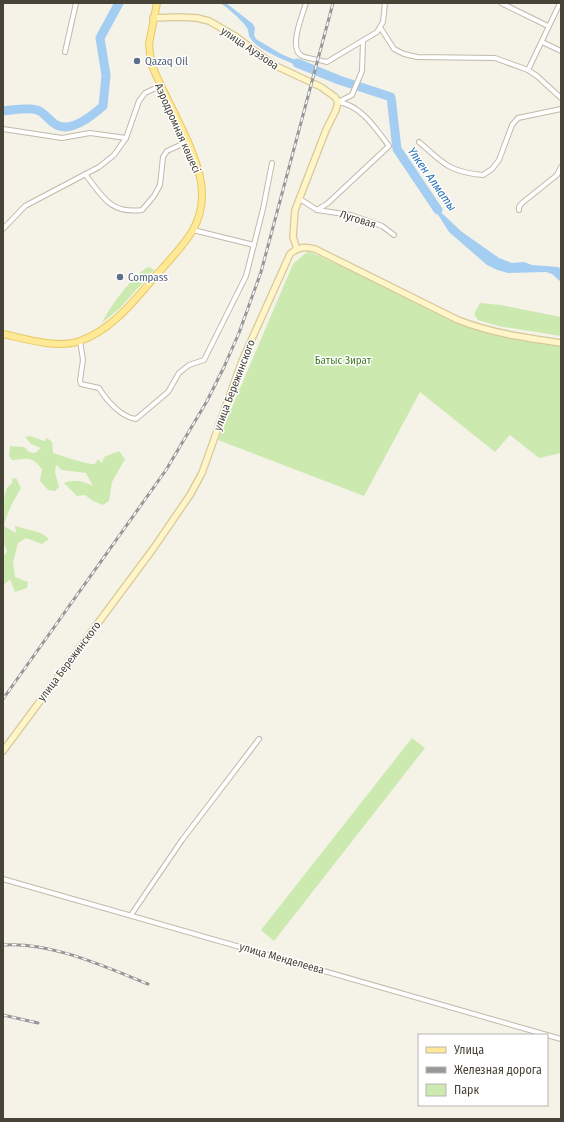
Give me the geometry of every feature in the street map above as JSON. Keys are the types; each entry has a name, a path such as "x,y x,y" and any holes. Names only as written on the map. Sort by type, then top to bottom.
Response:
{"main road":[{"name":"Аэродромная көшесі","path":"3,334 48,343 80,341 101,331 118,318 186,241 193,230 202,206 202,184 199,172 187,142 160,86 151,63 149,44 157,3"},
{"name":"улица Ауэзова","path":"153,18 197,18 209,21 235,36 274,65 321,87 335,96 338,102"},
{"path":"338,102 295,210 293,237 296,249 305,247 316,249 458,320 480,328 508,335 561,343"},
{"name":"улица Бережинского","path":"3,751 153,549 190,495 202,472 242,361 290,254 296,249"}],"street":[{"path":"65,52 76,3"},
{"path":"306,3 295,44 297,52 303,56 327,62 377,32 383,22 385,3"},
{"path":"501,3 548,26"},
{"path":"528,70 560,3"},
{"path":"380,27 394,49 404,54 417,57 495,58 528,70 537,76 561,98"},
{"path":"338,102 352,94 362,71 363,41"},
{"path":"542,42 561,51"},
{"path":"3,229 25,206 99,167 114,154 126,138 139,101 145,93 160,86"},
{"path":"317,210 328,203 389,146 375,127 363,116 349,104 338,102"},
{"path":"419,142 445,166 452,169 483,175 492,169 499,160 512,125 518,118 561,109"},
{"path":"3,129 62,138 90,133 126,138"},
{"path":"85,174 108,204 127,212 142,210 154,196 160,185 163,157 167,151 187,142"},
{"path":"80,341 83,360 80,380 82,384 99,388 105,397 131,418 136,419 168,392 179,373 189,365 204,360 246,276 264,209 272,163"},
{"path":"519,210 522,203 557,175 561,167"},
{"name":"Луговая","path":"300,199 317,210 351,215 382,226 394,235"},
{"path":"193,230 254,245"},
{"path":"130,915 182,840 259,739"},
{"name":"улица Менделеева","path":"3,879 544,1034"},
{"name":"улица Менделеева","path":"548,1035 561,1039"}],"green space":[{"name":"Батыс Зират","path":"308,251 489,334 561,345 561,453 539,458 510,435 495,452 420,392 364,496 218,440 293,264"},
{"path":"149,267 154,270 120,308 102,323 122,292 143,270"},
{"path":"480,303 501,305 561,317 561,336 498,326 478,320 474,314"},
{"path":"30,436 44,441 47,438 52,442 53,453 92,464 95,464 98,459 102,463 104,457 119,451 125,459 112,482 109,501 103,505 93,501 85,495 77,496 64,483 78,481 93,486 86,473 62,470 56,465 55,472 59,487 55,491 48,490 40,481 42,469 35,462 28,459 12,460 9,456 10,446 24,447 29,452 35,453 41,448 31,444 25,437"},
{"path":"16,478 21,488 13,502 4,526 16,533 15,526 42,534 49,539 42,544 26,538 18,543 13,562 15,577 28,582 27,588 15,592 10,579 5,584 3,582 3,557 7,551 3,539 2,521 3,503 6,490 12,483 12,479"},
{"path":"412,738 425,748 274,941 261,930"}],"water":[{"path":"220,3 226,3 253,24 256,39 281,54 309,66 308,70 269,53 255,44 250,38 248,29 245,25"},
{"path":"430,202 462,232 499,258 512,263 524,262 532,265 558,267 561,269 561,282 552,274 546,272 508,273 487,265 449,232"}],"waterway":[{"name":"Үлкен Алматы","path":"3,111 24,109 37,110 43,113 56,125 65,127 83,121 103,106 106,75 100,38 119,3"},
{"name":"Үлкен Алматы","path":"297,63 339,80 391,97 397,149 438,210"}],"railway":[{"path":"3,699 166,470 207,401 224,367 239,333 261,272 333,3"},
{"path":"3,945 40,947 59,951 95,963 148,984"},
{"path":"3,1015 38,1023"}],"place":[{"name":"Qazaq Oil","path":"137,61"},
{"name":"Compass","path":"120,277"}]}
